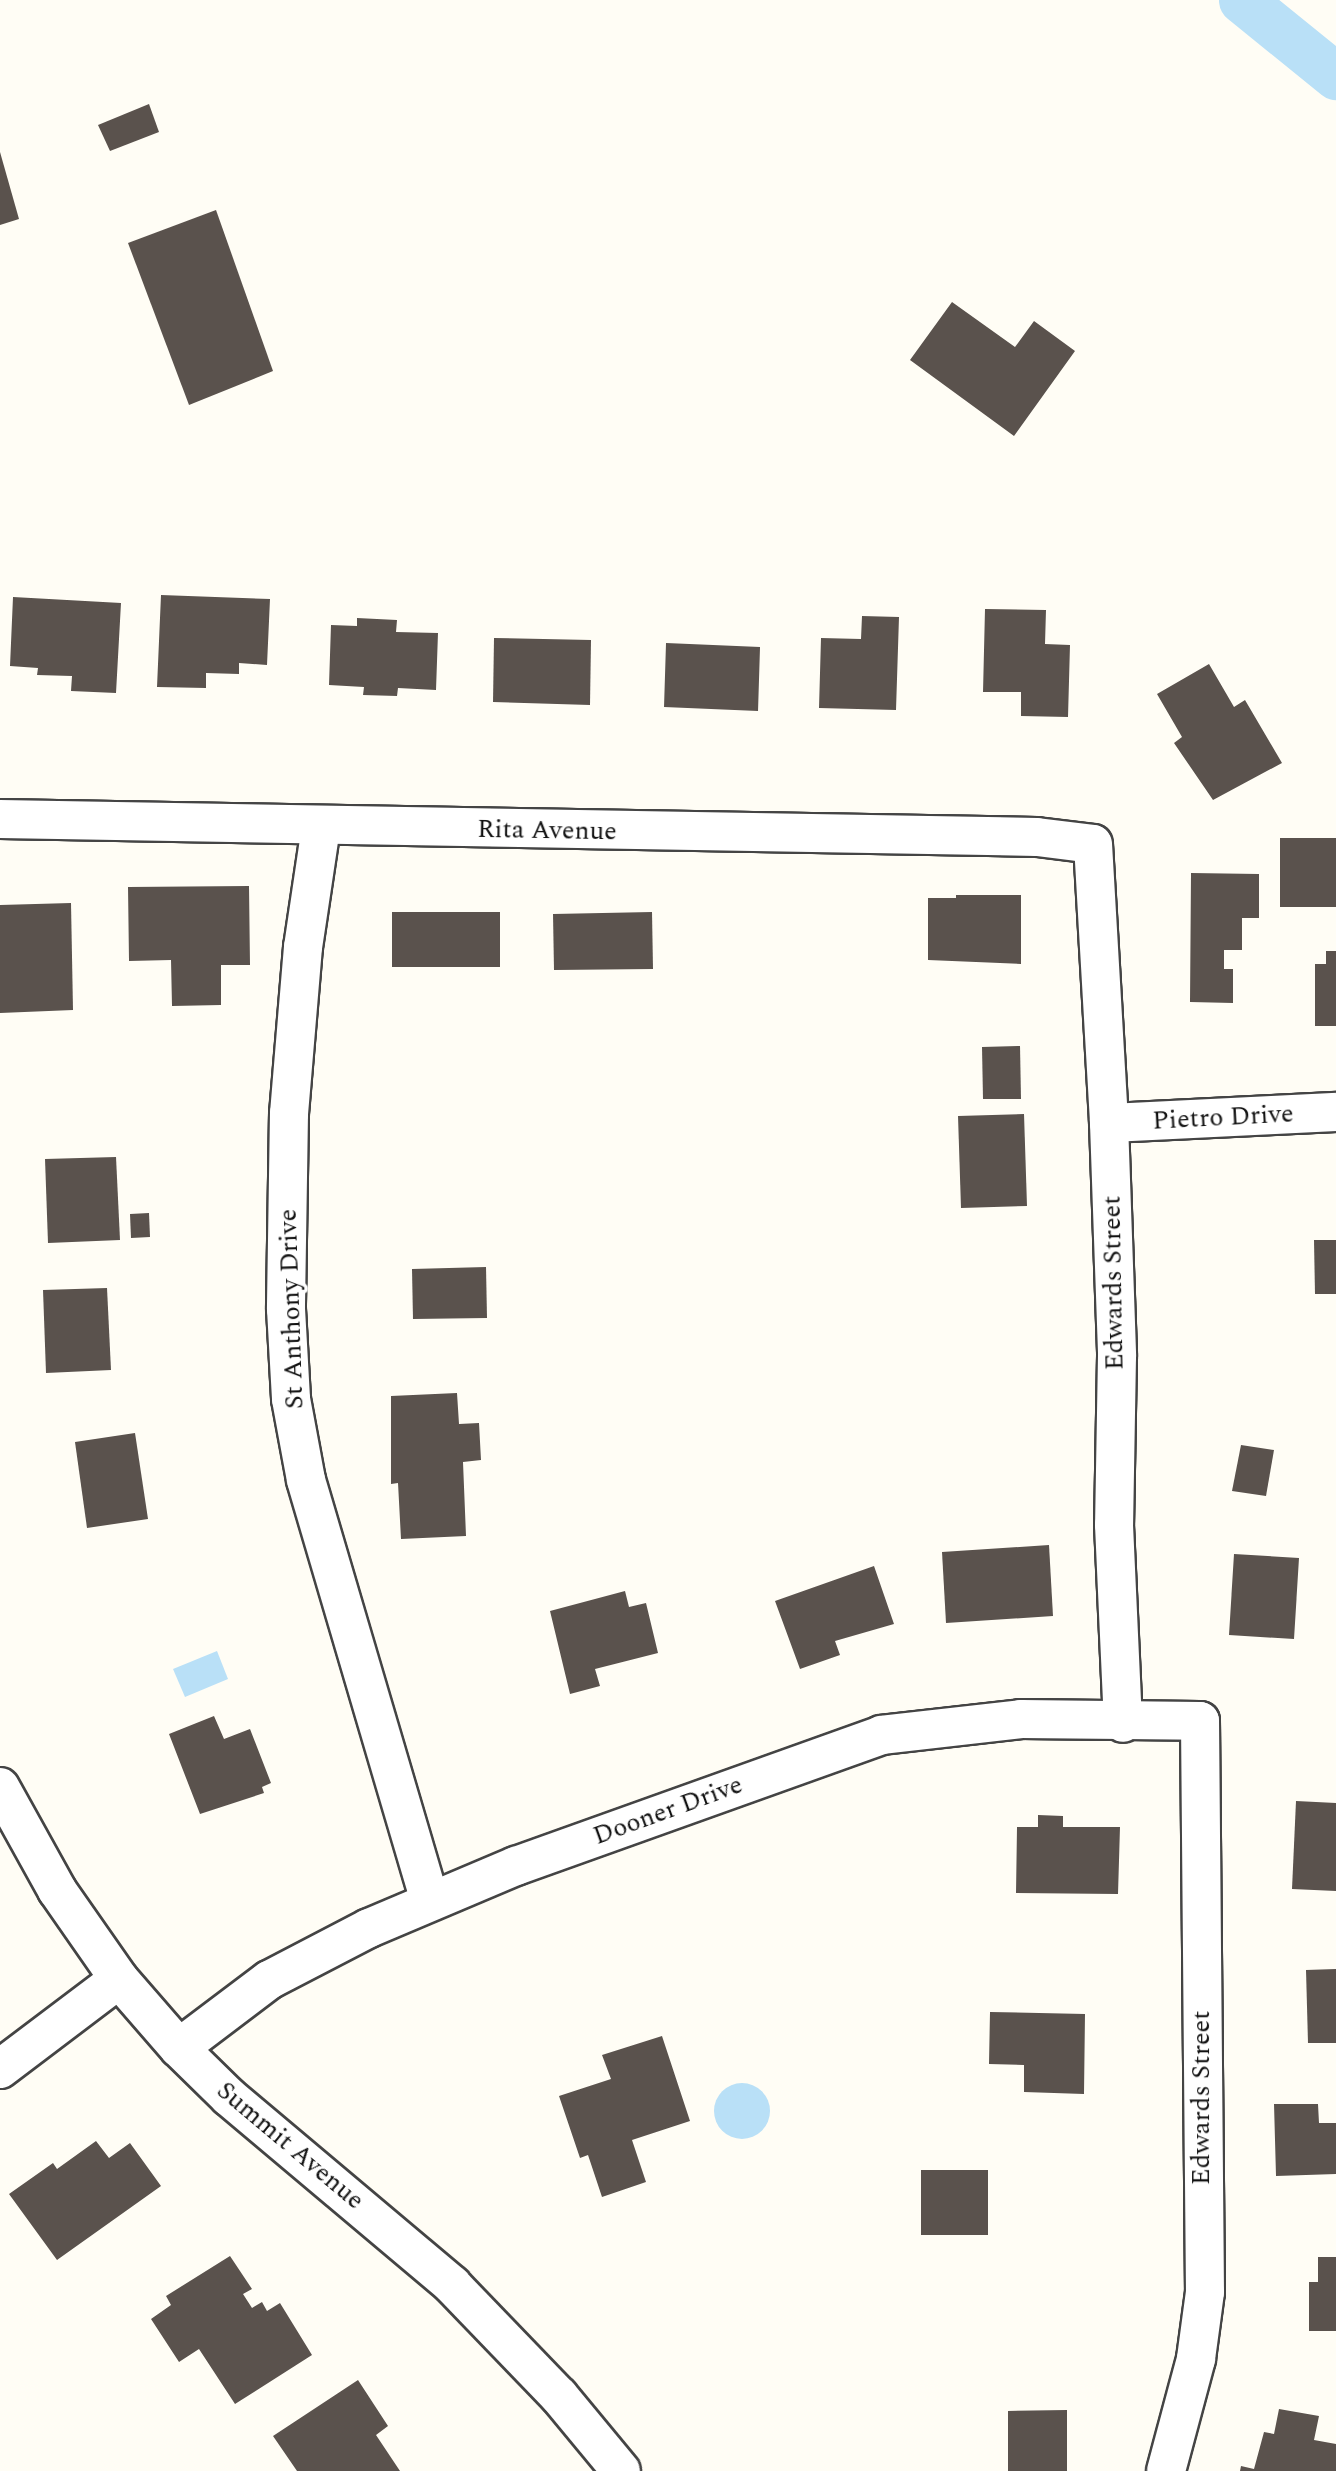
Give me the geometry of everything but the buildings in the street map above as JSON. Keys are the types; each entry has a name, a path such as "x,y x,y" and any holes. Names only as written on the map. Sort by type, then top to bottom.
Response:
{"street":[{"name":"Rita Avenue","path":"0,819 321,827 1037,837 1093,844"},
{"name":"St Anthony Drive","path":"321,827 303,947 289,1113 286,1309 291,1399 306,1480 430,1901"},
{"name":"Edwards Street","path":"1093,844 1109,1123 1117,1356 1114,1525 1122,1723"},
{"name":"Pietro Drive","path":"1109,1123 1336,1112"},
{"name":"Dooner Drive","path":"179,2048 269,1980 430,1901 881,1735 1021,1719 1122,1723 1200,1721"},
{"name":"Edwards Street","path":"1166,2471 1196,2359 1205,2292 1200,1721"},
{"name":"Summit Avenue","path":"0,1787 57,1890 119,1979 179,2048 229,2097 452,2285 559,2396 621,2471"},
{"path":"0,2069 119,1979"}],"water":[{"path":"217,1651 228,1679 185,1697 173,1669"},
{"path":"737,2083 747,2083 762,2091 768,2100 768,2122 762,2131 747,2139 737,2139 719,2127 714,2116 714,2106 726,2088"}],"waterway":[{"path":"1242,0 1336,76"}]}
